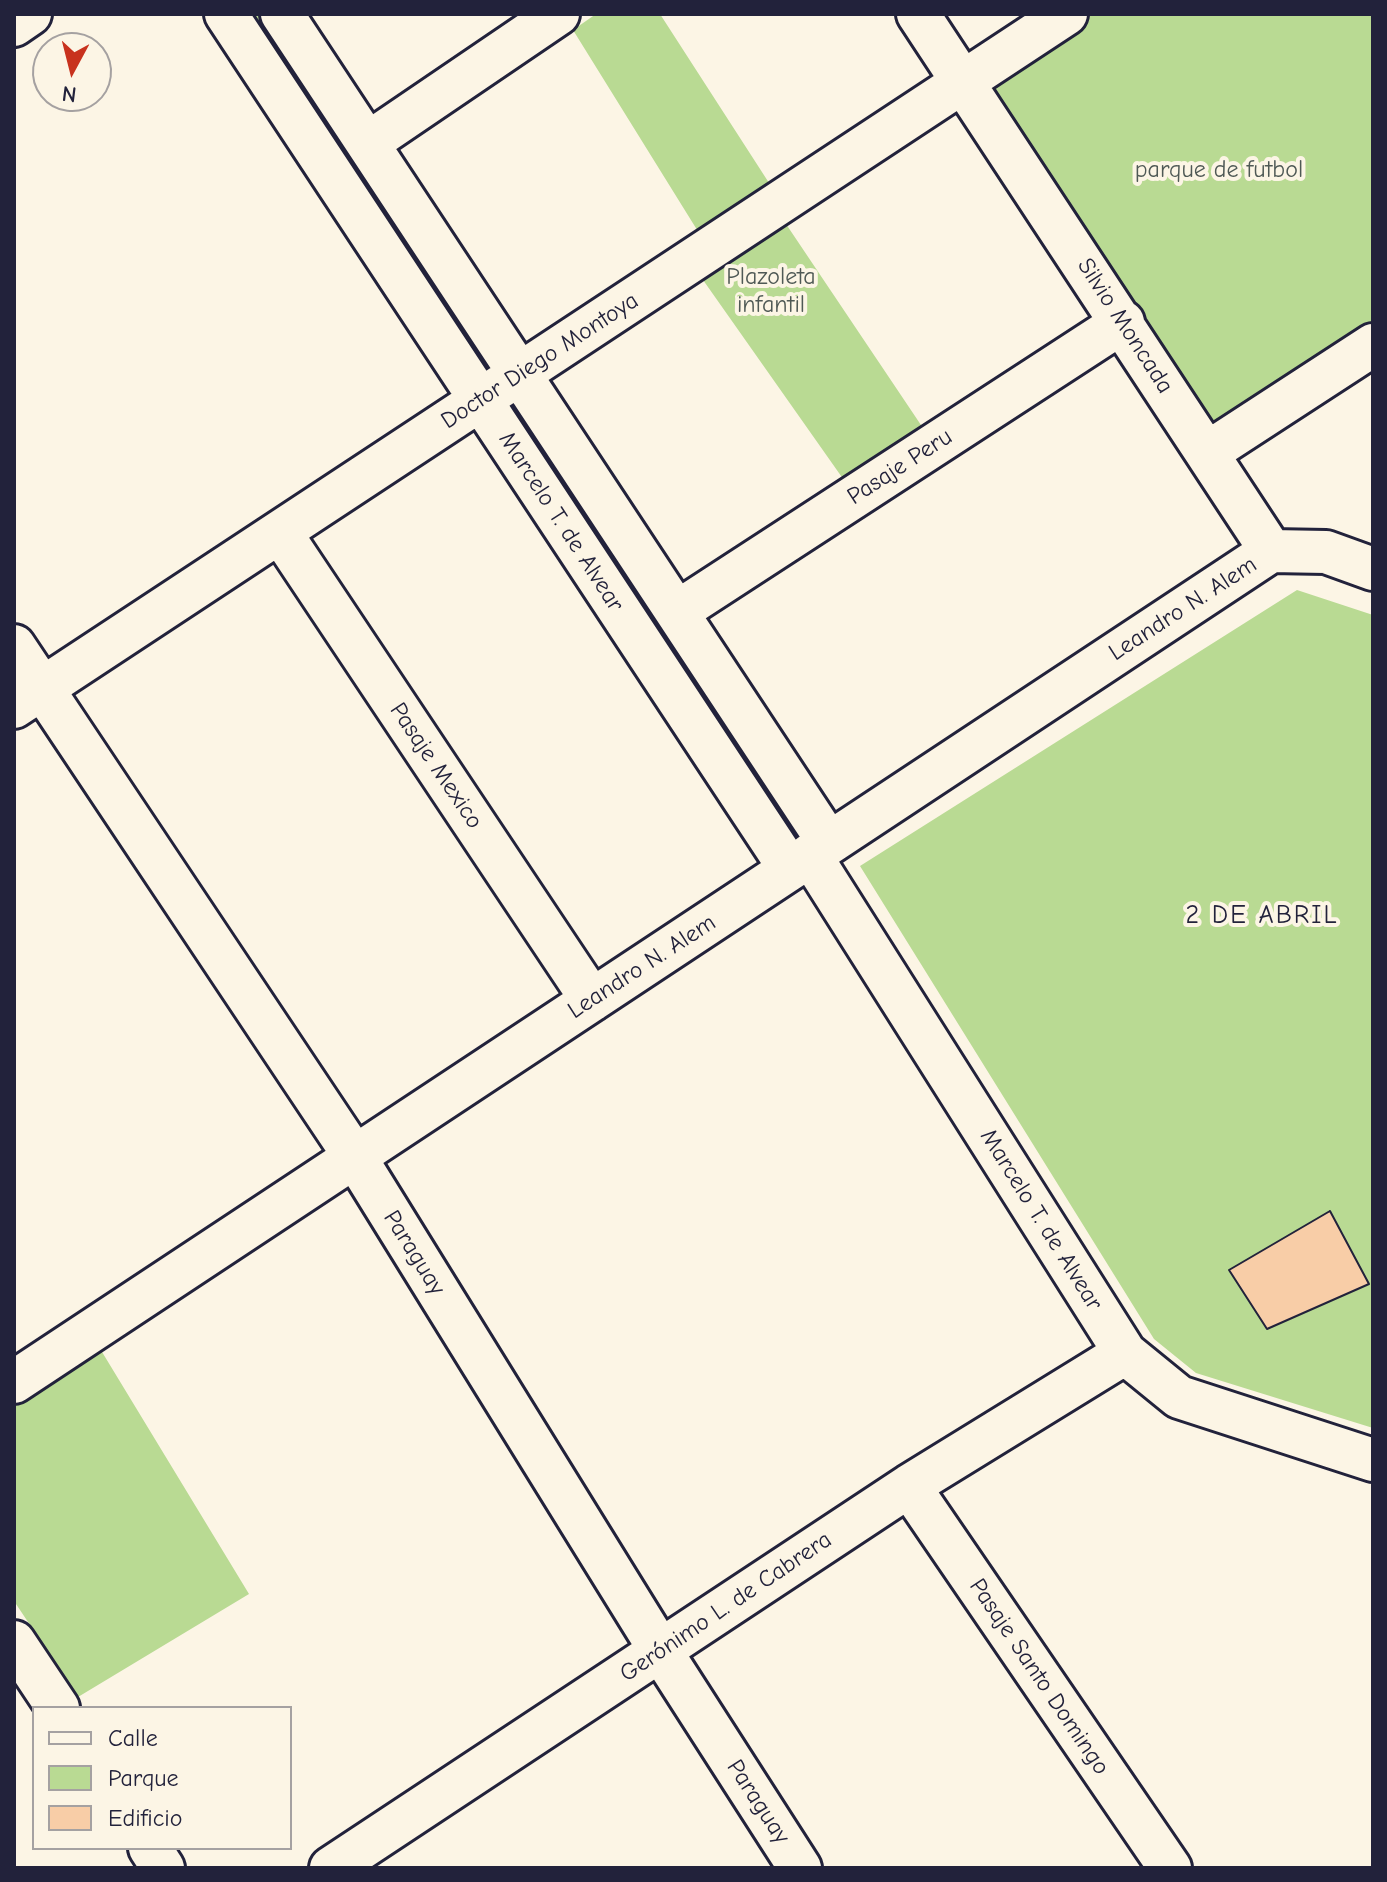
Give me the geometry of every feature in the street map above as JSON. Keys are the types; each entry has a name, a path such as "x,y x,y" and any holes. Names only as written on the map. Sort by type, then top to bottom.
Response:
{"street":[{"path":"14,25 30,14"},
{"name":"Marcelo T. de Alvear","path":"226,14 481,400 810,856 1125,1353 1179,1397 1373,1460"},
{"name":"Marcelo T. de Alvear","path":"282,14 677,612 810,856"},
{"path":"368,143 558,14"},
{"name":"Silvio Moncada","path":"918,14 1271,551"},
{"name":"Doctor Diego Montoya","path":"28,698 1066,14"},
{"name":"Pasaje Peru","path":"677,612 1123,322"},
{"path":"1207,453 1373,345"},
{"name":"Pasaje Mexico","path":"280,532 592,1000"},
{"path":"1271,551 1326,552 1373,569"},
{"name":"Leandro N. Alem","path":"14,1382 1271,551"},
{"name":"Paraguay","path":"14,646 28,698 355,1157 660,1650 800,1868"},
{"name":"Gerónimo L. de Cabrera","path":"331,1868 909,1486 1125,1353"},
{"name":"Pasaje Santo Domingo","path":"909,1486 1170,1868"},
{"path":"14,1642 57,1706"},
{"path":"151,1850 163,1868"}],"green space":[{"path":"241,14 270,14 508,372 488,387"},
{"name":"Plazoleta infantil","path":"596,14 660,14 771,186 699,233 573,30"},
{"name":"parque de futbol","path":"1084,14 1373,14 1373,331 1209,438 978,83"},
{"name":"Plazoleta infantil","path":"786,224 923,428 846,483 696,270"},
{"path":"519,388 825,848 805,863 500,402"},
{"path":"1297,590 1373,615 1373,1428 1196,1373 1154,1339 860,866"},
{"path":"99,1347 249,1594 78,1697 14,1601 14,1403"}],"building":[{"path":"1330,1211 1369,1284 1267,1329 1229,1270"}],"district":[{"name":"2 DE ABRIL","path":"1262,916"}]}
